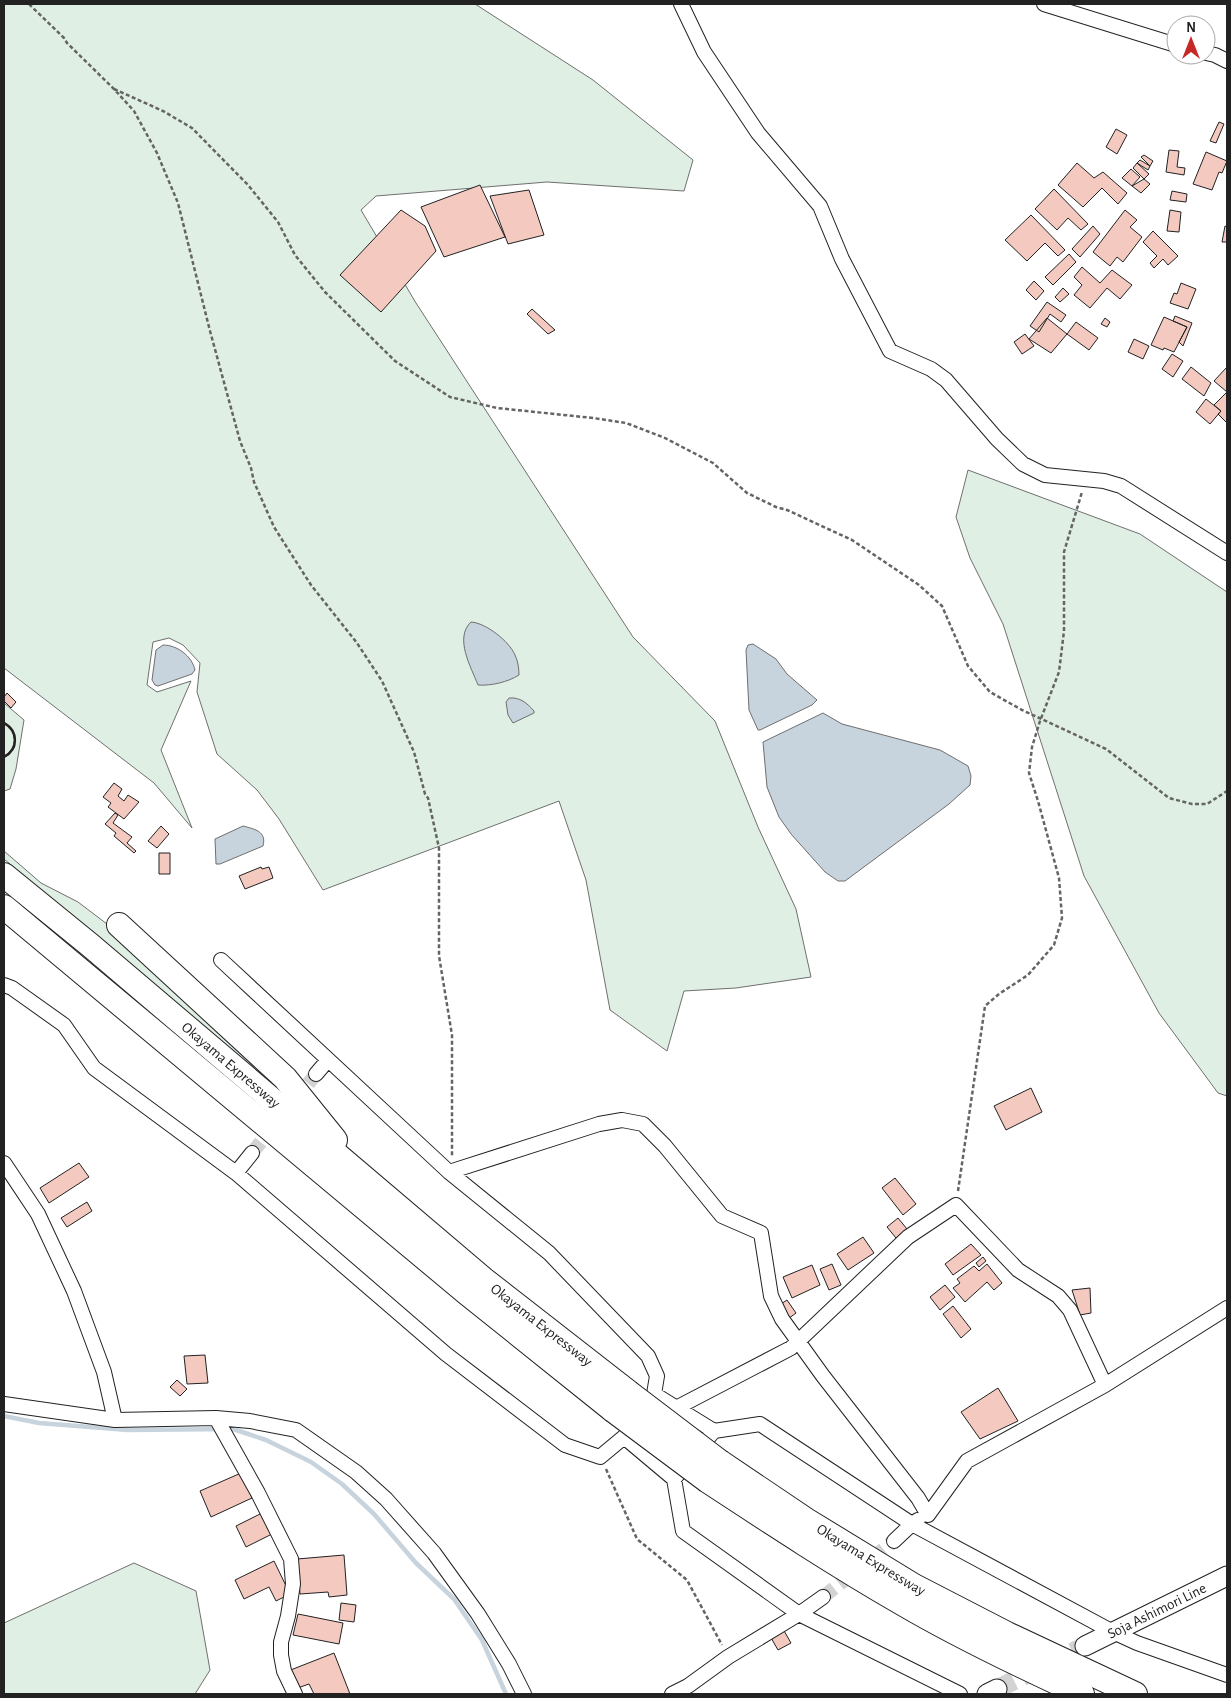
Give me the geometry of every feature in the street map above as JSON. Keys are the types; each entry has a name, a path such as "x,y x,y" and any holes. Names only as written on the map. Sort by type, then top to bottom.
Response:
{"highway":[{"name":"Okayama Expressway","path":"4,875 483,1279 628,1392 714,1471 795,1538 903,1604 996,1654 1082,1694"},
{"name":"Okayama Expressway","path":"4,907 467,1293 613,1410 714,1471 806,1520 914,1586 1007,1634 1135,1694"},
{"path":"119,925 285,1078 370,1183"},
{"path":"4,927 218,1085"}],"main road":[{"name":"Soja Ashimori Line","path":"1085,1646 1227,1576"}],"street":[{"path":"681,4 704,52 758,133 820,206 842,259 890,351 931,369 946,380 997,440 1023,464 1045,475 1104,481 1121,486 1227,553"},
{"path":"1044,4 1166,43"},
{"path":"4,985 12,988 64,1024 94,1068 236,1173 446,1354 565,1445 600,1457 624,1437 654,1394 657,1376 648,1356 549,1253 449,1172 221,960"},
{"path":"316,1074 328,1060"},
{"path":"449,1172 599,1124 622,1120 643,1124 665,1146 722,1216 761,1233 771,1296 782,1319 823,1376 918,1498 928,1515"},
{"path":"236,1173 252,1153"},
{"path":"4,1163 38,1214 74,1291 104,1372 115,1420"},
{"path":"676,1408 791,1348 908,1237 956,1205 1018,1270 1058,1296 1070,1310 1104,1385"},
{"path":"894,1541 912,1524 928,1515 967,1462 1104,1385 1227,1308"},
{"path":"654,1394 714,1432"},
{"path":"4,1404 115,1420 220,1426 250,1421 296,1430 356,1472 386,1499 434,1553 478,1614 510,1664 524,1694"},
{"path":"674,1479 714,1432 760,1424 912,1524 1113,1632 1137,1643 1227,1675"},
{"path":"220,1426 258,1493 291,1559 294,1584 281,1642 281,1655 284,1670 295,1694"},
{"path":"624,1437 674,1479 683,1531 799,1614 960,1694"},
{"path":"672,1694 688,1686 728,1657 799,1614 823,1597"}],"path":[{"path":"29,4 134,111 158,153 178,203 210,331 240,441 251,468 254,482 274,527 311,585 357,643 382,681 414,752 428,798 439,848 439,956 452,1034 452,1162 449,1172"},
{"path":"114,89 163,111 192,128 254,192 278,222 295,255 325,292 395,361 450,397 497,408 626,423 665,438 713,463 747,493 852,540 919,585 942,606 968,666 990,692 1022,710 1106,749 1169,798 1192,804 1207,804 1227,791"},
{"path":"956,1205 985,1006 999,994 1028,976 1054,946 1062,918 1059,878 1029,774 1032,747 1059,672 1064,630 1064,552 1086,479"},
{"path":"600,1457 637,1539 687,1580 728,1657"}],"green space":[{"path":"4,4 475,4 593,80 693,160 684,191 547,182 376,196 361,210 416,303 633,637 715,721 758,827 796,909 811,977 736,988 684,991 667,1051 610,1010 586,880 559,801 323,890 279,819 257,790 217,754 197,692 200,663 183,645 169,638 153,642 147,685 157,692 191,681 161,750 192,828 154,783 4,668"},
{"path":"968,470 1140,534 1227,592 1227,1096 1218,1093 1159,1013 1084,876 1003,624 970,558 956,517"},
{"path":"4,703 24,720 16,769 10,789 4,791 4,757 14,748 15,740 13,730 4,722"},
{"path":"4,723 12,730 15,740 12,749 4,756"},
{"path":"4,851 41,883 78,902 107,924 309,1116 4,859"},
{"path":"134,1563 196,1591 210,1670 195,1694 4,1694 4,1623"}],"shaded area":[{"path":"471,622 490,629 508,644 516,657 519,675 499,683 478,685 468,661 464,644 466,629"},
{"path":"753,644 776,659 787,674 817,700 812,705 760,730 758,730 749,710 746,650 748,645"},
{"path":"163,645 183,652 191,660 195,670 192,674 158,686 152,680 156,650"},
{"path":"509,698 517,698 523,701 534,713 513,723 508,715 506,702"},
{"path":"823,713 842,724 940,750 968,766 971,776 970,785 949,804 845,881 838,881 825,872 791,834 779,817 767,787 763,742"},
{"path":"243,826 261,834 264,841 263,846 216,864 215,839"}],"building":[{"path":"1219,122 1224,124 1216,143 1210,141"},
{"path":"1116,129 1127,135 1117,154 1106,147"},
{"path":"1169,150 1179,151 1177,167 1185,168 1184,175 1166,172"},
{"path":"1206,152 1227,161 1222,173 1219,172 1212,190 1193,184"},
{"path":"1144,155 1153,161 1150,166 1141,157"},
{"path":"1140,160 1150,166 1148,170 1137,163"},
{"path":"1077,163 1094,178 1103,172 1127,193 1118,204 1102,188 1083,207 1058,185"},
{"path":"1137,163 1149,174 1144,179 1133,168"},
{"path":"1131,169 1140,177 1132,186 1122,178"},
{"path":"1144,179 1150,184 1141,193 1132,186"},
{"path":"480,185 505,237 444,257 421,207"},
{"path":"1054,189 1088,224 1081,230 1068,218 1057,230 1035,209"},
{"path":"529,190 544,235 508,244 490,196"},
{"path":"1172,191 1187,194 1186,202 1170,200"},
{"path":"401,210 425,226 436,251 381,312 340,275"},
{"path":"1125,210 1137,220 1130,227 1142,237 1123,262 1117,257 1110,266 1093,252"},
{"path":"1170,210 1181,212 1179,232 1167,231"},
{"path":"1031,215 1065,250 1058,256 1045,243 1027,261 1005,240"},
{"path":"1093,226 1100,234 1080,257 1072,249"},
{"path":"1225,226 1227,227 1227,242 1222,242"},
{"path":"1153,231 1178,256 1168,265 1163,259 1154,268 1150,263 1157,256 1143,242"},
{"path":"1069,254 1076,262 1053,285 1045,277"},
{"path":"1082,267 1100,283 1112,270 1132,285 1120,299 1107,288 1090,308 1074,295 1082,285 1074,277"},
{"path":"1034,281 1044,291 1036,300 1026,290"},
{"path":"1181,283 1196,289 1188,309 1170,303 1174,293 1177,294"},
{"path":"1063,288 1069,294 1060,302 1055,297"},
{"path":"1047,302 1066,315 1061,322 1050,314 1039,332 1030,326"},
{"path":"532,309 555,330 548,334 527,314"},
{"path":"1175,316 1192,323 1183,346 1179,342 1187,327 1173,321"},
{"path":"1164,317 1187,327 1174,352 1151,345"},
{"path":"1047,318 1067,334 1051,353 1029,339"},
{"path":"1105,318 1110,322 1107,327 1101,324"},
{"path":"1076,322 1098,338 1089,350 1067,334"},
{"path":"1025,334 1034,346 1022,354 1014,342"},
{"path":"1134,339 1149,346 1143,359 1128,352"},
{"path":"1172,354 1183,361 1173,377 1162,369"},
{"path":"1191,367 1211,383 1204,396 1182,379"},
{"path":"1227,367 1227,392 1214,381"},
{"path":"1227,392 1226,422 1218,414 1221,411 1214,405"},
{"path":"1206,399 1221,411 1210,424 1196,412"},
{"path":"7,693 16,702 11,708 4,701"},
{"path":"114,783 122,789 118,796 124,801 128,795 139,802 124,819 108,807 111,803 103,797"},
{"path":"115,813 118,815 113,823 132,837 127,843 136,851 134,853 114,836 116,833 105,824"},
{"path":"161,826 169,834 157,848 148,841"},
{"path":"159,853 170,853 170,874 159,874"},
{"path":"261,867 262,869 269,867 273,878 245,889 239,876"},
{"path":"1031,1088 1042,1112 1006,1130 994,1106"},
{"path":"79,1163 89,1177 49,1203 40,1188"},
{"path":"895,1178 916,1204 903,1215 882,1188"},
{"path":"87,1202 92,1211 67,1227 61,1218"},
{"path":"898,1218 907,1229 896,1238 887,1227"},
{"path":"863,1237 874,1253 848,1270 837,1254"},
{"path":"971,1244 981,1255 953,1275 945,1264"},
{"path":"983,1257 986,1261 979,1267 976,1263"},
{"path":"832,1264 841,1285 829,1290 820,1269"},
{"path":"987,1264 1002,1283 994,1290 987,1282 965,1302 953,1288 960,1283 957,1279 974,1266 979,1271"},
{"path":"812,1265 820,1285 792,1298 783,1277"},
{"path":"945,1285 955,1297 940,1310 930,1297"},
{"path":"1090,1288 1091,1313 1080,1315 1072,1290"},
{"path":"787,1300 796,1313 788,1319 778,1306"},
{"path":"953,1306 971,1329 961,1338 943,1314"},
{"path":"205,1355 208,1383 187,1384 184,1356"},
{"path":"177,1380 187,1389 180,1396 170,1387"},
{"path":"998,1388 1018,1421 980,1439 961,1412"},
{"path":"241,1473 252,1498 211,1517 200,1491"},
{"path":"262,1513 272,1534 246,1547 236,1526"},
{"path":"344,1555 347,1595 329,1597 328,1592 300,1594 297,1559"},
{"path":"274,1561 290,1594 276,1601 269,1587 244,1599 235,1580"},
{"path":"341,1603 356,1605 354,1622 339,1620"},
{"path":"298,1614 343,1623 339,1644 293,1635"},
{"path":"783,1629 791,1643 778,1650 770,1636"},
{"path":"334,1653 350,1694 314,1694 309,1684 295,1689 288,1671"}],"waterway":[{"path":"4,1416 39,1423 128,1430 233,1429 266,1440 311,1462 342,1484 374,1514 416,1563 454,1599 482,1640 506,1694"}],"tunnel":[{"path":"295,1100 316,1074"},
{"path":"252,1153 275,1124"},
{"path":"823,1597 894,1541"},
{"path":"997,1689 1085,1646"}],"wall":[{"path":"4,723 9,726 15,740 9,754 4,757"}]}
